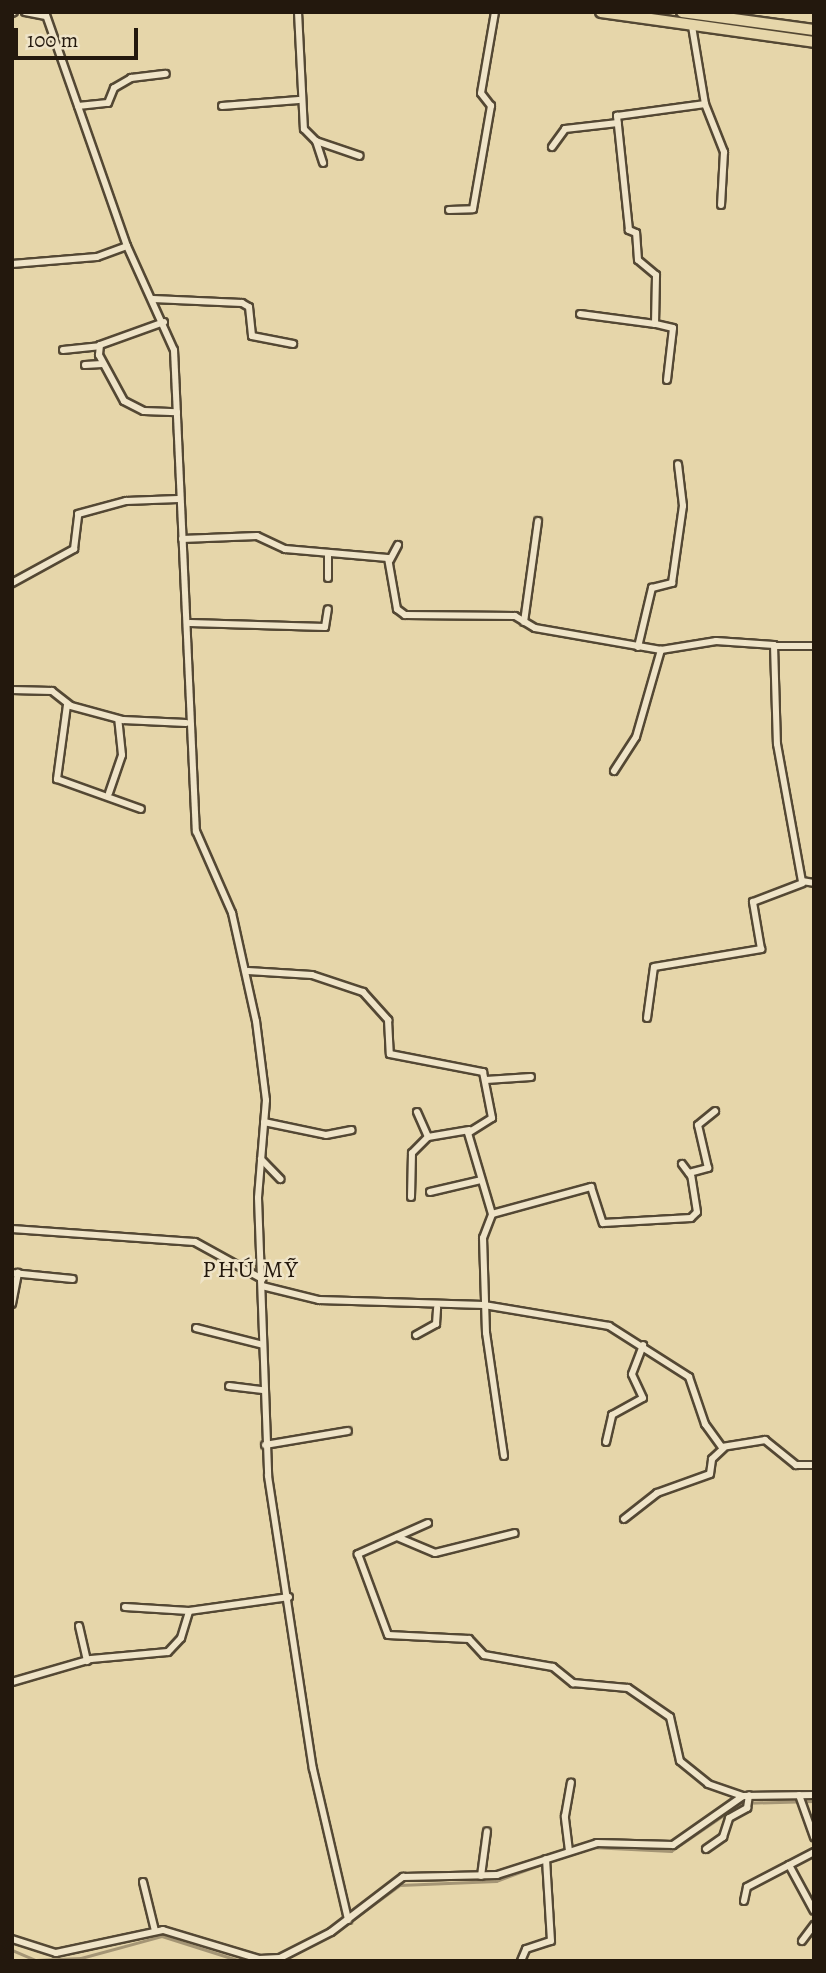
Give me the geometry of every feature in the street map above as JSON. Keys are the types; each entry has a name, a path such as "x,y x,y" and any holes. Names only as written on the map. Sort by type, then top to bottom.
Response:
{"highway":[{"path":"601,12 814,42"},
{"path":"682,12 814,30"},
{"path":"724,12 752,22"}],"street":[{"path":"25,12 45,14 127,246 164,322 174,350 178,499 190,622 186,723 197,837 232,913 248,971 264,1122 261,1159 265,1445 313,1769 348,1920"},
{"path":"298,12 299,100 304,129 316,141 360,156"},
{"path":"449,210 473,209 491,106 481,93 495,12"},
{"path":"692,26 705,104 724,152 721,205"},
{"path":"78,106 108,103 114,89 131,78 166,75"},
{"path":"222,106 299,100"},
{"path":"655,324 656,275 638,260 636,233 629,230 618,123 621,111 705,104"},
{"path":"552,147 565,129 618,123"},
{"path":"316,141 323,163"},
{"path":"12,264 97,257 127,246"},
{"path":"153,299 242,303 249,307 252,336 293,344"},
{"path":"580,314 673,328 667,380"},
{"path":"63,350 99,346 164,322"},
{"path":"99,346 102,364 124,401 144,411 177,412"},
{"path":"85,365 102,364"},
{"path":"638,647 652,588 672,583 684,506 678,464"},
{"path":"12,583 74,549 78,514 126,501 178,499"},
{"path":"524,622 538,521"},
{"path":"182,539 257,536 282,548 390,560"},
{"path":"398,545 390,560 402,614 509,615 524,622 661,650 716,641 814,646"},
{"path":"328,554 328,578"},
{"path":"190,622 325,627 327,609"},
{"path":"776,646 777,744 803,883"},
{"path":"614,771 636,737 661,650"},
{"path":"12,690 52,691 68,705 118,719 186,723"},
{"path":"68,705 57,779 109,793 123,806 141,809"},
{"path":"109,793 122,755 118,719"},
{"path":"647,1018 654,967 761,949 753,902 803,883 814,883"},
{"path":"248,971 312,975 363,992 388,1020 390,1054 452,1070 476,1070 486,1080 492,1118 469,1130 428,1137 412,1153 411,1197"},
{"path":"486,1080 531,1077"},
{"path":"689,1173 709,1165 698,1125 715,1111"},
{"path":"417,1112 428,1137"},
{"path":"264,1122 326,1135 352,1130"},
{"path":"469,1130 492,1214 483,1234 484,1305 504,1456"},
{"path":"261,1159 280,1179"},
{"path":"492,1214 591,1187 603,1223 691,1218 697,1212 689,1173 682,1164"},
{"path":"430,1192 481,1180"},
{"path":"12,1229 195,1242 262,1283 319,1300 437,1308 484,1305 604,1325 643,1345 689,1377 705,1424 724,1448"},
{"path":"12,1304 15,1273 74,1279"},
{"path":"416,1335 436,1324 437,1308"},
{"path":"196,1328 263,1345"},
{"path":"606,1442 612,1415 643,1398 632,1374 643,1345"},
{"path":"229,1386 263,1390"},
{"path":"265,1445 348,1431"},
{"path":"624,1519 657,1493 710,1474 712,1459 724,1448 765,1440 796,1465 814,1465"},
{"path":"428,1523 395,1536 357,1556 388,1635 469,1639 484,1655 553,1667 573,1683 630,1689 670,1717 680,1761 708,1784 748,1798 814,1794"},
{"path":"395,1536 435,1553 516,1533"},
{"path":"125,1606 189,1611 289,1597"},
{"path":"12,1682 87,1661 169,1652 181,1638 189,1611"},
{"path":"79,1626 87,1661"},
{"path":"569,1851 565,1816 571,1783"},
{"path":"799,1795 814,1837"},
{"path":"706,1849 748,1798"},
{"path":"12,1939 56,1953 155,1931 271,1959 348,1920 403,1877 481,1876 547,1864 569,1851 597,1843 673,1845 748,1798"},
{"path":"481,1876 487,1831"},
{"path":"744,1901 747,1887 814,1852"},
{"path":"522,1961 526,1949 551,1941 547,1864"},
{"path":"789,1865 814,1911"},
{"path":"143,1882 155,1931"},
{"path":"802,1941 814,1925"}],"waterway":[{"path":"591,1847 671,1851 741,1803 814,1801"},
{"path":"336,1932 400,1885 496,1881 545,1863"},
{"path":"12,1950 36,1960 81,1958 162,1936 241,1961"},
{"path":"283,1959 330,1936"}],"district":[{"name":"PHÚ MỸ","path":"251,1270"}]}
